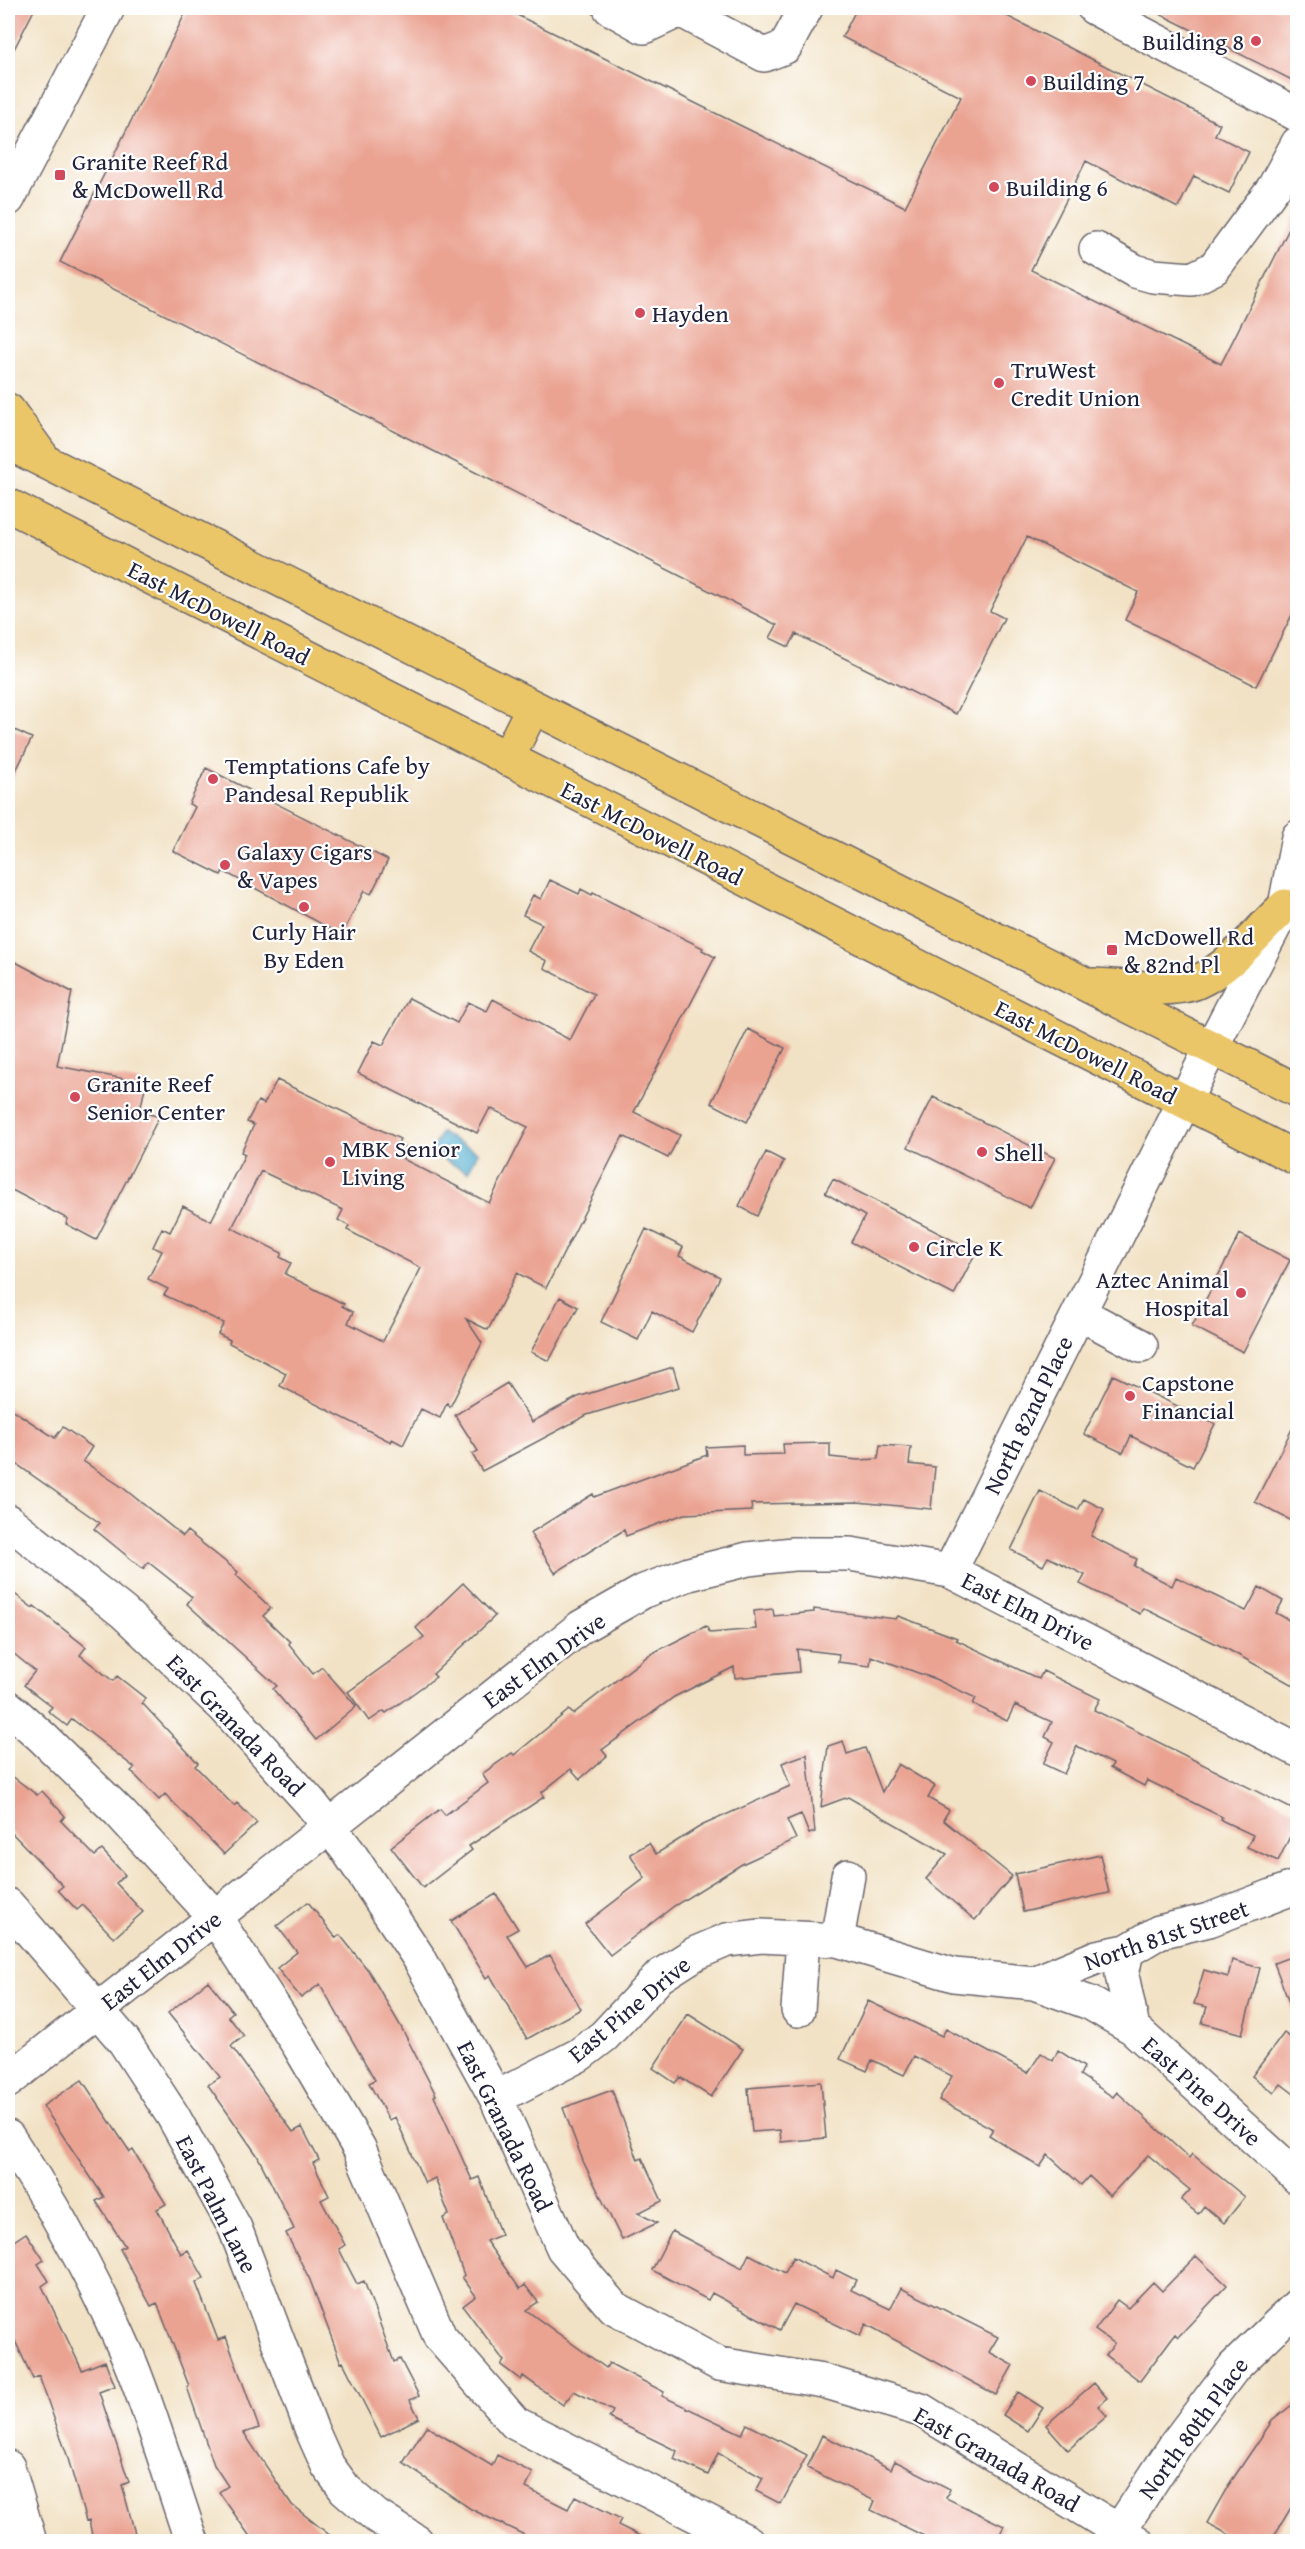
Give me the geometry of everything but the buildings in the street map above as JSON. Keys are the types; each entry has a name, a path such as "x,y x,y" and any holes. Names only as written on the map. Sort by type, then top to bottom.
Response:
{"main road":[{"path":"8,410 45,462"},
{"path":"8,443 1298,1091"},
{"name":"East McDowell Road","path":"8,505 1298,1160"},
{"path":"507,759 533,707"},
{"path":"1085,985 1178,986 1196,982 1224,964 1291,903"}],"street":[{"path":"8,199 108,8"},
{"path":"610,8 644,27 680,10 764,55 785,47 806,8"},
{"path":"1094,8 1298,115"},
{"path":"1096,249 1135,271 1153,276 1192,279 1214,268 1274,187 1298,143"},
{"name":"North 82nd Place","path":"950,1571 1211,1048 1291,903 1298,837"},
{"path":"1079,1314 1141,1346"},
{"name":"East Granada Road","path":"8,1521 123,1612 224,1707 328,1825 419,1958 496,2098 563,2248 613,2307 719,2364 823,2381 921,2410 1128,2536"},
{"name":"East Elm Drive","path":"8,2081 328,1825 581,1627 644,1592 689,1574 748,1559 793,1554 850,1554 950,1571 1298,1750"},
{"path":"8,1707 119,1812 215,1917 298,2046 359,2148 440,2337 515,2423 748,2541"},
{"path":"837,1940 848,1876"},
{"name":"North 81st Street","path":"1034,1983 1097,1957 1127,1951 1159,1932 1209,1920 1298,1886"},
{"name":"East Palm Lane","path":"8,1905 124,2041 173,2116 235,2228 311,2428 328,2466 345,2489 376,2516 417,2541"},
{"name":"East Pine Drive","path":"496,2098 579,2055 604,2036 660,1976 696,1953 727,1940 762,1936 837,1940 954,1975 1034,1983 1090,2002 1133,2028 1298,2178"},
{"path":"798,2010 803,1939"},
{"name":"East Pine Drive","path":"1127,1951 1122,1975 1133,2028"},
{"path":"8,2137 48,2197 82,2258 126,2354 192,2541"},
{"name":"North 80th Place","path":"1128,2536 1176,2444 1234,2367 1298,2305"},
{"path":"8,2467 30,2541"}],"water":[{"path":"441,1133 478,1152 468,1172 430,1153"}],"place":[{"name":"Building 8","path":"1256,41"},
{"name":"Building 7","path":"1031,81"},
{"name":"Granite Reef Rd & McDowell Rd","path":"60,175"},
{"name":"Building 6","path":"994,187"},
{"name":"Hayden","path":"640,313"},
{"name":"TruWest Credit Union","path":"999,383"},
{"name":"Temptations Cafe by Pandesal Republik","path":"213,779"},
{"name":"Galaxy Cigars & Vapes","path":"225,865"},
{"name":"Curly Hair By Eden","path":"304,907"},
{"name":"McDowell Rd & 82nd Pl","path":"1112,950"},
{"name":"Granite Reef Senior Center","path":"75,1097"},
{"name":"Shell","path":"982,1152"},
{"name":"MBK Senior Living","path":"330,1162"},
{"name":"Circle K","path":"914,1247"},
{"name":"Aztec Animal Hospital","path":"1241,1293"},
{"name":"Capstone Financial","path":"1130,1396"}]}
